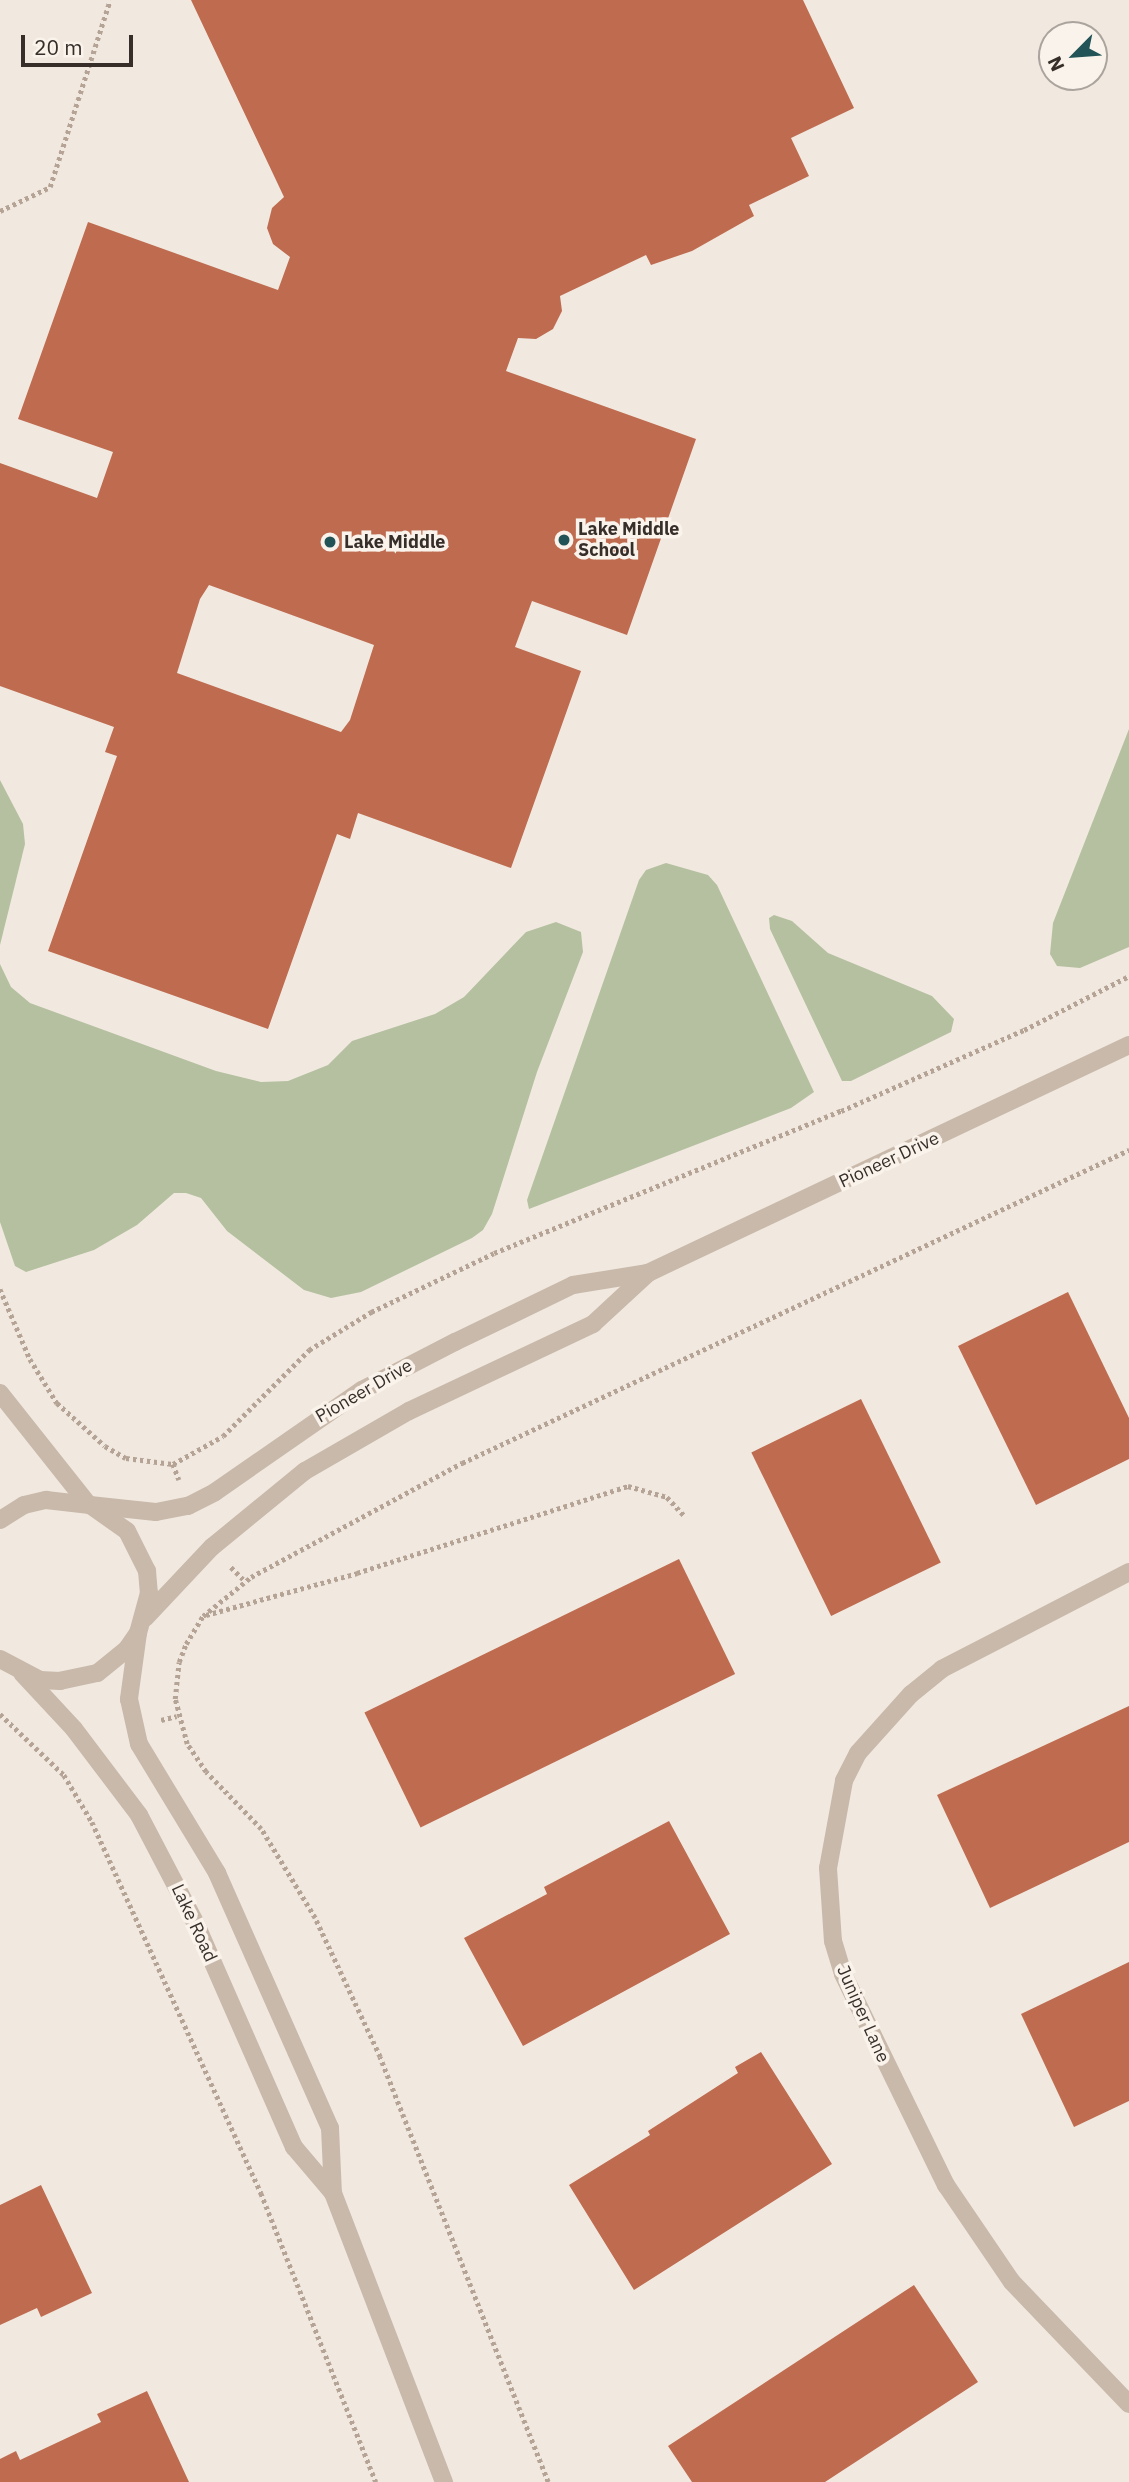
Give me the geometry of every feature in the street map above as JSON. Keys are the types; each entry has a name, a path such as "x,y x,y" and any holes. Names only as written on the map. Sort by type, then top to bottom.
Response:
{"street":[{"name":"Pioneer Drive","path":"0,1520 24,1505 46,1500 156,1512 188,1506 215,1492 325,1413 408,1365 573,1285 648,1273 1129,1045"},
{"name":"Pioneer Drive","path":"22,1674 60,1681 97,1673 127,1649 141,1626 212,1547 305,1471 409,1410 593,1324 648,1273"},
{"path":"0,1393 89,1504"},
{"name":"Lake Road","path":"89,1504 110,1515 139,1549 147,1571 129,1699 139,1744 212,1864 264,1973 330,2128 333,2193 444,2482"},
{"name":"Juniper Lane","path":"1129,1572 942,1669 911,1694 858,1753 844,1781 828,1868 833,1941 843,1974 946,2185 1013,2282 1129,2404"},
{"path":"2,1662 22,1674"},
{"name":"Lake Road","path":"22,1674 74,1729 145,1826 196,1924 294,2147 333,2193"}],"path":[{"path":"0,211 50,187 110,0"},
{"path":"0,1289 30,1359 57,1404 105,1446 126,1458 173,1464 223,1436 309,1350 363,1317 494,1253 841,1111 1024,1030 1129,976"},
{"path":"548,2482 390,2081 315,1918 261,1829 206,1772 187,1744 177,1716 176,1679 186,1644 203,1616 251,1577 463,1463 1129,1150"},
{"path":"203,1616 357,1573 628,1486 667,1497 684,1515"},
{"path":"0,1714 64,1775 92,1822 261,2193 376,2482"}],"green space":[{"path":"1129,729 1129,947 1080,968 1057,966 1050,954 1053,923"},
{"path":"0,780 23,824 25,844 0,945"},
{"path":"666,863 708,875 717,885 814,1092 791,1108 529,1209 527,1200 639,880 646,870"},
{"path":"774,915 792,921 828,953 932,996 954,1019 951,1032 851,1081 842,1081 770,929 769,918"},
{"path":"556,922 581,932 583,952 537,1072 492,1214 483,1230 472,1238 361,1292 331,1298 304,1290 227,1231 201,1198 186,1193 174,1193 137,1225 94,1250 26,1272 15,1266 0,1222 0,964 11,987 30,1003 216,1071 261,1082 288,1081 328,1065 352,1041 435,1014 464,997 526,932"}],"building":[{"name":"Lake Middle","path":"191,0 803,0 854,108 791,138 809,176 749,205 754,216 692,251 651,265 646,255 560,296 562,311 553,329 536,339 518,338 506,371 696,439 627,635 532,601 515,647 581,671 511,868 358,813 350,839 337,834 268,1029 48,951 117,756 105,752 114,727 0,686 0,463 97,498 113,452 18,419 88,222 278,290 290,257 273,244 267,228 272,208 284,197","holes":["209,585 374,645 350,720 341,732 177,673 200,599"]},
{"path":"1068,1292 1129,1418 1129,1459 1036,1505 958,1346"},
{"path":"861,1399 941,1563 831,1616 751,1452"},
{"path":"679,1559 735,1674 421,1827 364,1712"},
{"path":"1129,1706 1129,1842 990,1908 937,1795"},
{"path":"669,1821 730,1934 523,2046 464,1938 547,1894 544,1887"},
{"path":"1129,1962 1129,2101 1074,2127 1021,2014"},
{"path":"761,2052 832,2164 634,2290 569,2185 650,2135 648,2131 738,2073 735,2067"},
{"path":"41,2185 92,2293 41,2317 37,2308 0,2325 0,2205"},
{"path":"914,2285 978,2382 825,2482 692,2482 668,2446"},
{"path":"147,2391 189,2482 0,2482 0,2459 16,2451 20,2460 101,2422 97,2414"}],"place":[{"name":"Lake Middle School","path":"564,540"},
{"name":"Lake Middle","path":"330,542"}]}
